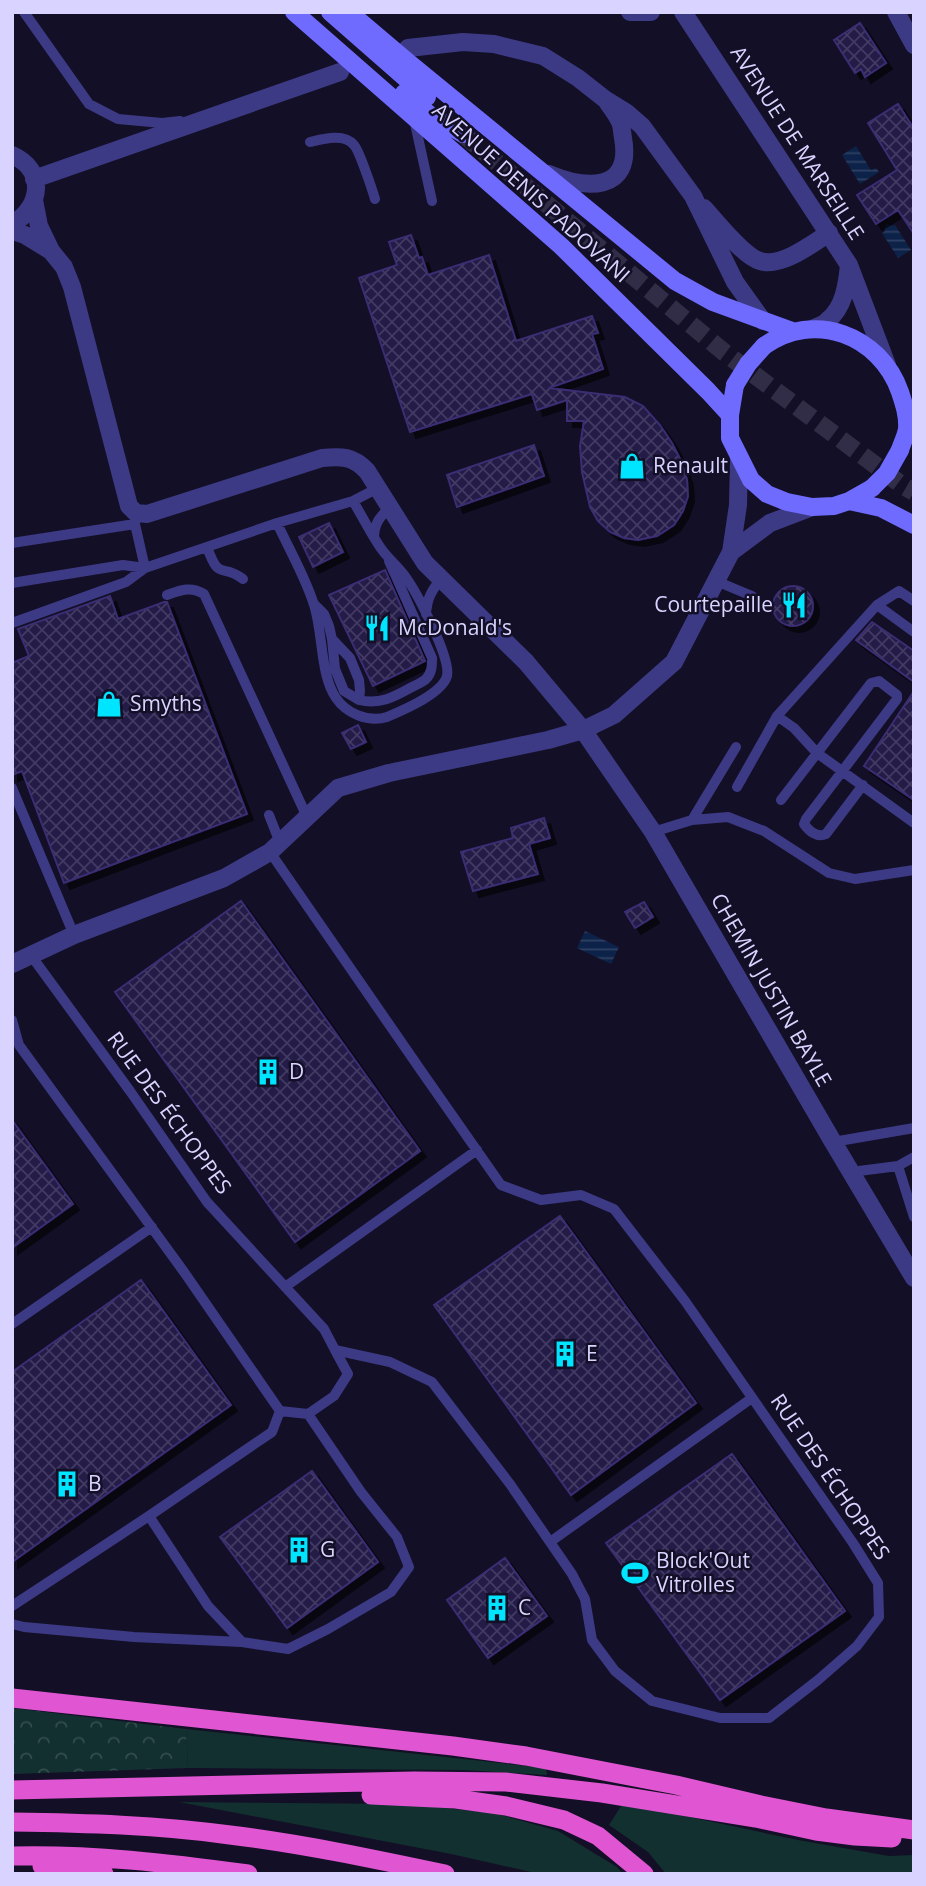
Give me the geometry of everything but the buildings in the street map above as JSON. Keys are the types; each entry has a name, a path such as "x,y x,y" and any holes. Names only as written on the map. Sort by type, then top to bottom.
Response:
{"highway":[{"path":"12,1698 439,1744 526,1756 826,1818 914,1830"},
{"path":"12,1790 414,1781 506,1782 614,1794 816,1831 855,1836 914,1838"},
{"path":"146,1788 414,1796 506,1806 564,1820 598,1836 644,1874"},
{"path":"12,1822 86,1824 229,1835 322,1849 446,1874"},
{"path":"16,1860 52,1855 156,1862 248,1874"},
{"path":"16,1860 104,1874"}],"main road":[{"name":"AVENUE DENIS PADOVANI","path":"294,12 561,246 730,415"},
{"path":"312,12 430,115 463,134 439,107 330,12"},
{"name":"AVENUE DENIS PADOVANI","path":"349,12 676,281 713,302 792,331"},
{"path":"812,329 843,334 869,346 887,365 897,383 907,415 907,440 887,473 872,488 834,506 788,502 767,494 751,480 730,438 730,415 735,385 764,346 776,337 792,331 812,329"},
{"path":"849,501 881,508 914,525"}],"street":[{"path":"630,12 651,12"},
{"name":"AVENUE DE MARSEILLE","path":"683,12 849,265 887,365"},
{"path":"896,12 914,44"},
{"path":"408,48 463,42 494,44 542,56 578,78 642,127 692,196 746,253 761,262 782,260 802,251 829,233"},
{"path":"34,179 340,72"},
{"path":"540,170 568,182 588,185 605,182 617,176 623,164 625,150 620,122 606,100"},
{"path":"12,155 24,162 34,179 36,189 30,209 24,217 12,224"},
{"path":"692,196 735,282 763,321"},
{"path":"34,200 39,226 51,251 64,267 72,287 128,506 135,518"},
{"path":"12,231 25,235 51,251"},
{"name":"AVENUE DE MARSEILLE","path":"812,329 827,321 840,306 847,285 849,265"},
{"name":"CHEMIN JUSTIN BAYLE","path":"135,518 322,458 337,456 360,463 425,563 526,662 583,730 653,832 914,1278"},
{"path":"12,964 74,935 224,878 275,847 338,788 390,773 548,740 583,730 614,715 674,662 732,552 738,505 739,459"},
{"path":"732,552 770,523 812,506"}],"lane":[{"path":"24,12 89,104 118,119 162,124 216,116"},
{"path":"414,117 432,201"},
{"path":"310,142 331,138 344,139 355,145 375,199"},
{"path":"12,623 126,582 145,568 353,501 378,488"},
{"path":"278,523 314,603 329,685 337,700 362,717 376,719 387,716 439,689 447,677 447,665 443,650 409,581 388,558 353,501"},
{"path":"374,537 375,524 390,507"},
{"path":"12,543 135,518 145,568"},
{"path":"206,547 213,565 219,571 235,573 243,579"},
{"path":"314,603 324,614 329,626 335,669 344,691 359,700 380,702 427,678 432,670 432,658 388,558"},
{"path":"12,583 123,565 145,568"},
{"path":"426,615 427,600 441,579"},
{"path":"716,581 752,596"},
{"path":"167,595 186,589 196,589 204,594 307,817"},
{"path":"737,787 777,716 877,605 899,591 914,601"},
{"path":"877,605 914,632"},
{"path":"332,639 349,658 359,680 359,700"},
{"path":"781,800 871,683 879,681 895,692 897,699 804,824 817,835 826,834 863,785"},
{"path":"777,716 794,728 817,753 914,823"},
{"path":"692,820 736,747"},
{"path":"12,788 74,935"},
{"name":"RUE DES ÉCHOPPES","path":"30,954 207,1202 324,1329 335,1350 390,1362 432,1382 510,1485 572,1574 585,1599 592,1640 615,1671 652,1701 720,1718 769,1718 857,1646 879,1617 878,1583 685,1301 614,1209 581,1195 541,1200 501,1185 275,847 268,815"},
{"path":"653,832 692,820 728,817 764,831 829,873 855,879 914,870"},
{"path":"12,1020 19,1045 152,1227 280,1411"},
{"path":"833,1142 914,1128"},
{"path":"285,1287 477,1150"},
{"path":"851,1172 898,1166 914,1157"},
{"path":"898,1166 914,1217"},
{"path":"12,1324 152,1227"},
{"path":"280,1411 309,1414 334,1396 348,1374 335,1350"},
{"name":"RUE DES ÉCHOPPES","path":"550,1542 752,1398"},
{"path":"12,1606 271,1432 280,1411"},
{"path":"12,1623 24,1627 134,1637 242,1642 288,1649 391,1592 409,1567 397,1537 361,1492 309,1414"},
{"path":"149,1516 208,1606 242,1642"}],"green space":[{"path":"12,1708 186,1729 188,1768 12,1774"},
{"path":"186,1729 546,1768 547,1775 462,1770 188,1768"},
{"path":"179,1802 406,1804 494,1813 558,1831 617,1867 623,1874 540,1874 451,1854"},
{"path":"623,1803 798,1840 889,1856 914,1855 914,1874 666,1874 648,1852 609,1825"}],"water":[{"path":"856,146 871,170 876,168 879,172 860,184 842,155"},
{"path":"887,224 895,225 911,250 898,258 882,233"},
{"path":"585,931 619,947 611,964 577,948"}],"tunnel":[{"path":"463,134 725,353 914,492"}],"place":[{"name":"Renault","path":"632,466"},
{"name":"Courtepaille","path":"794,605"},
{"name":"McDonald's","path":"377,628"},
{"name":"Smyths","path":"109,704"},
{"name":"D","path":"268,1072"},
{"name":"E","path":"565,1354"},
{"name":"B","path":"67,1484"},
{"name":"G","path":"299,1550"},
{"name":"Block'Out Vitrolles","path":"635,1573"},
{"name":"C","path":"497,1608"}]}
